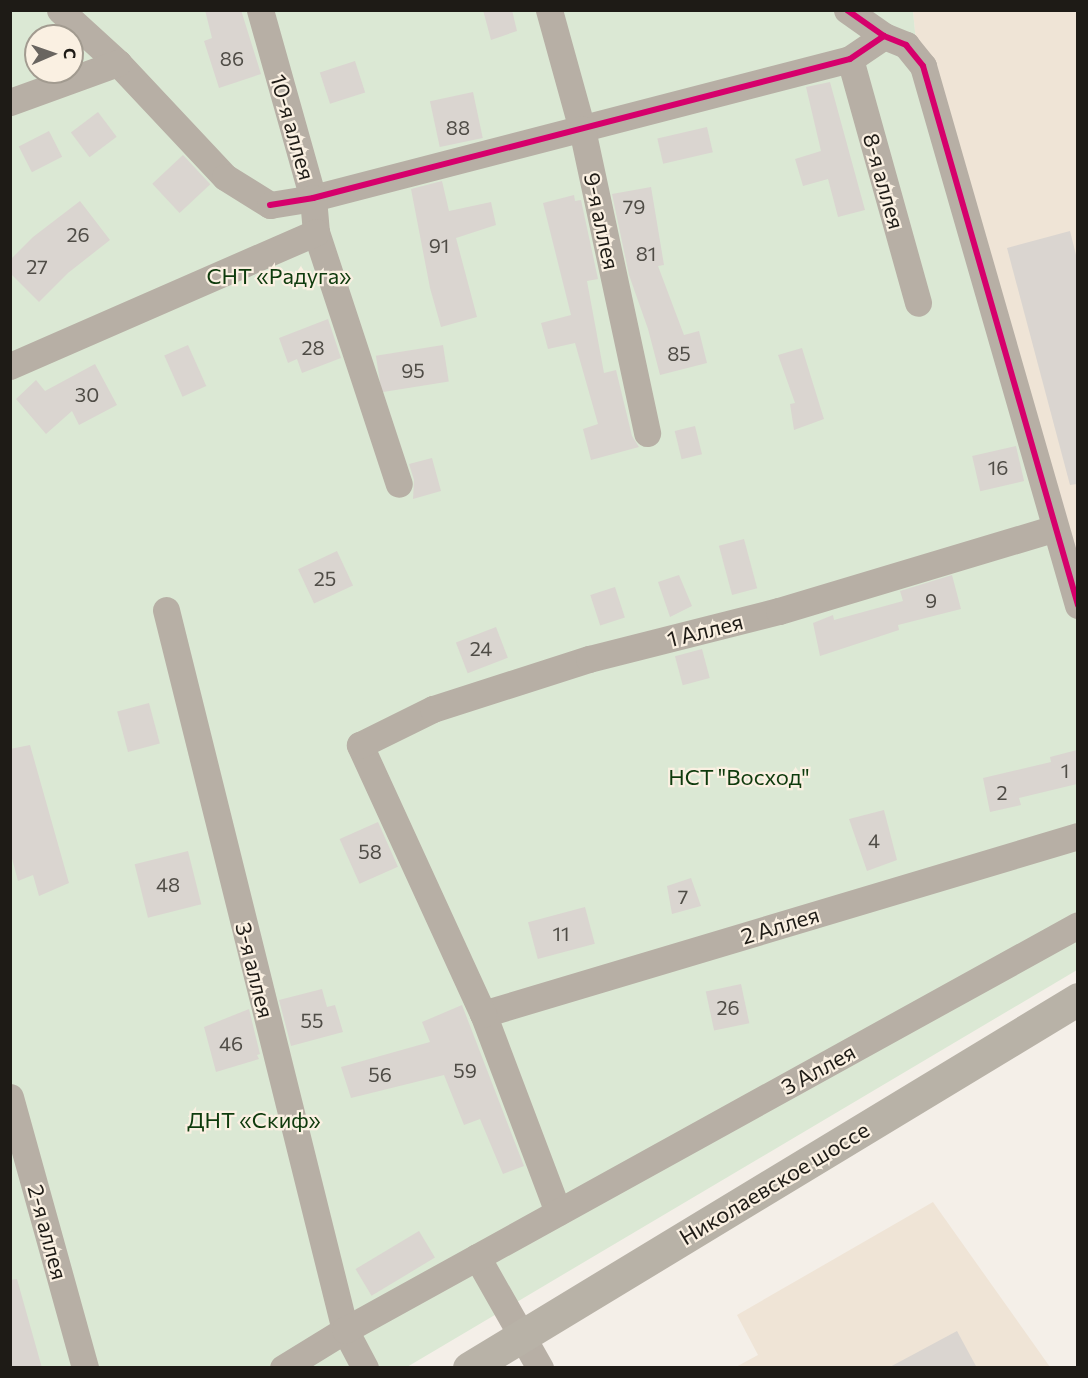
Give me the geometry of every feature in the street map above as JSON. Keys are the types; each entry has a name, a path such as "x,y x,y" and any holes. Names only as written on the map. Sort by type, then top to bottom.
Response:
{"main road":[{"name":"Николаевское шоссе","path":"469,1368 1077,999"}],"street":[{"path":"60,10 118,63 225,177 270,204 313,198 850,59 884,36"},
{"name":"10-я аллея","path":"260,10 313,198 316,232 399,484"},
{"name":"9-я аллея","path":"549,10 582,129 647,433"},
{"path":"847,10 884,36 906,45 923,66 1077,605"},
{"name":"8-я аллея","path":"850,59 918,303"},
{"path":"10,102 118,63"},
{"path":"10,366 316,232"},
{"name":"1 Аллея","path":"483,1014 360,745 433,710 589,659 779,611 1055,528"},
{"name":"3-я аллея","path":"166,610 345,1330 365,1368"},
{"name":"2 Аллея","path":"483,1014 1077,836"},
{"name":"3 Аллея","path":"283,1368 345,1330 1077,925"},
{"path":"483,1014 558,1212"},
{"name":"2-я аллея","path":"10,1097 85,1368"},
{"path":"477,1257 540,1368"}],"shaded area":[{"path":"913,11 1077,11 1077,566 916,42"},
{"path":"933,1202 1050,1367 734,1368 758,1355 737,1315"}],"green space":[{"path":"10,11 913,11 916,42 1077,566 1077,970 407,1367 11,1367"}],"building":[{"path":"205,10 241,10 261,74 219,88 204,41 212,38"},
{"path":"483,10 512,10 517,31 491,40"},
{"path":"355,61 365,92 330,104 320,72"},
{"path":"830,82 865,210 838,217 828,179 803,186 795,159 821,151 806,87"},
{"path":"473,92 483,138 440,147 430,101"},
{"path":"98,112 117,137 90,157 71,132"},
{"path":"707,127 713,152 663,164 657,138"},
{"path":"49,131 62,157 32,172 19,146"},
{"path":"183,155 210,184 180,213 152,184"},
{"path":"442,181 449,211 491,202 496,225 456,238 477,317 441,327 430,288 411,189"},
{"path":"651,187 664,265 658,266 684,335 699,331 707,363 660,375 648,329 629,275 612,194"},
{"path":"574,195 575,201 581,200 598,279 587,281 604,373 616,370 632,436 639,447 591,460 583,429 598,424 575,343 548,349 541,323 571,315 543,203"},
{"path":"80,201 110,240 68,273 39,302 10,273 10,260 33,237"},
{"path":"1070,231 1077,259 1077,484 1070,485 1007,248"},
{"path":"328,319 341,358 302,373 297,359 288,363 279,338"},
{"path":"188,345 206,386 183,397 164,356"},
{"path":"443,345 449,382 382,392 376,356"},
{"path":"802,348 824,419 794,430 790,404 795,403 778,355"},
{"path":"95,364 117,405 79,425 72,411 46,434 16,399 36,380 45,391"},
{"path":"695,426 702,454 682,459 675,431"},
{"path":"1016,446 1024,481 980,491 972,456"},
{"path":"432,458 441,491 413,499 414,480 409,464"},
{"path":"744,539 757,588 732,595 719,546"},
{"path":"337,551 353,585 314,604 298,569"},
{"path":"679,575 692,606 670,617 658,582"},
{"path":"952,575 961,609 898,625 899,630 820,656 813,623 833,615 834,620 903,601 900,591"},
{"path":"615,587 625,617 600,625 590,595"},
{"path":"496,627 508,658 468,673 456,642"},
{"path":"702,649 710,678 683,685 675,656"},
{"path":"149,703 160,744 128,752 117,712"},
{"path":"30,745 69,883 39,896 33,875 18,881 10,851 10,749"},
{"path":"1077,750 1077,784 1019,798 1021,805 990,812 983,778 1051,762 1050,757"},
{"path":"884,810 897,860 867,871 849,819"},
{"path":"378,822 398,867 360,884 340,839"},
{"path":"188,851 201,904 148,918 135,864"},
{"path":"691,878 701,906 672,914 667,886"},
{"path":"585,907 595,944 538,959 528,922"},
{"path":"741,984 749,1023 714,1031 706,991"},
{"path":"322,989 327,1007 335,1005 343,1032 291,1046 279,1000"},
{"path":"462,1005 524,1166 503,1174 480,1119 464,1125 444,1075 351,1098 341,1067 430,1042 422,1022"},
{"path":"249,1009 260,1054 257,1055 259,1059 216,1072 204,1027"},
{"path":"419,1231 435,1258 372,1296 356,1269"},
{"path":"17,1279 42,1368 10,1368 10,1280"},
{"path":"957,1331 977,1368 888,1368"}],"cycle path":[{"path":"847,10 884,36 906,45 923,66 1078,605"},
{"path":"270,205 313,198 850,59 884,36"}],"park label":[{"name":"СНТ «Радуга»","path":"279,276"},
{"name":"НСТ \"Восход\"","path":"739,777"},
{"name":"ДНТ «Скиф»","path":"254,1120"}]}
